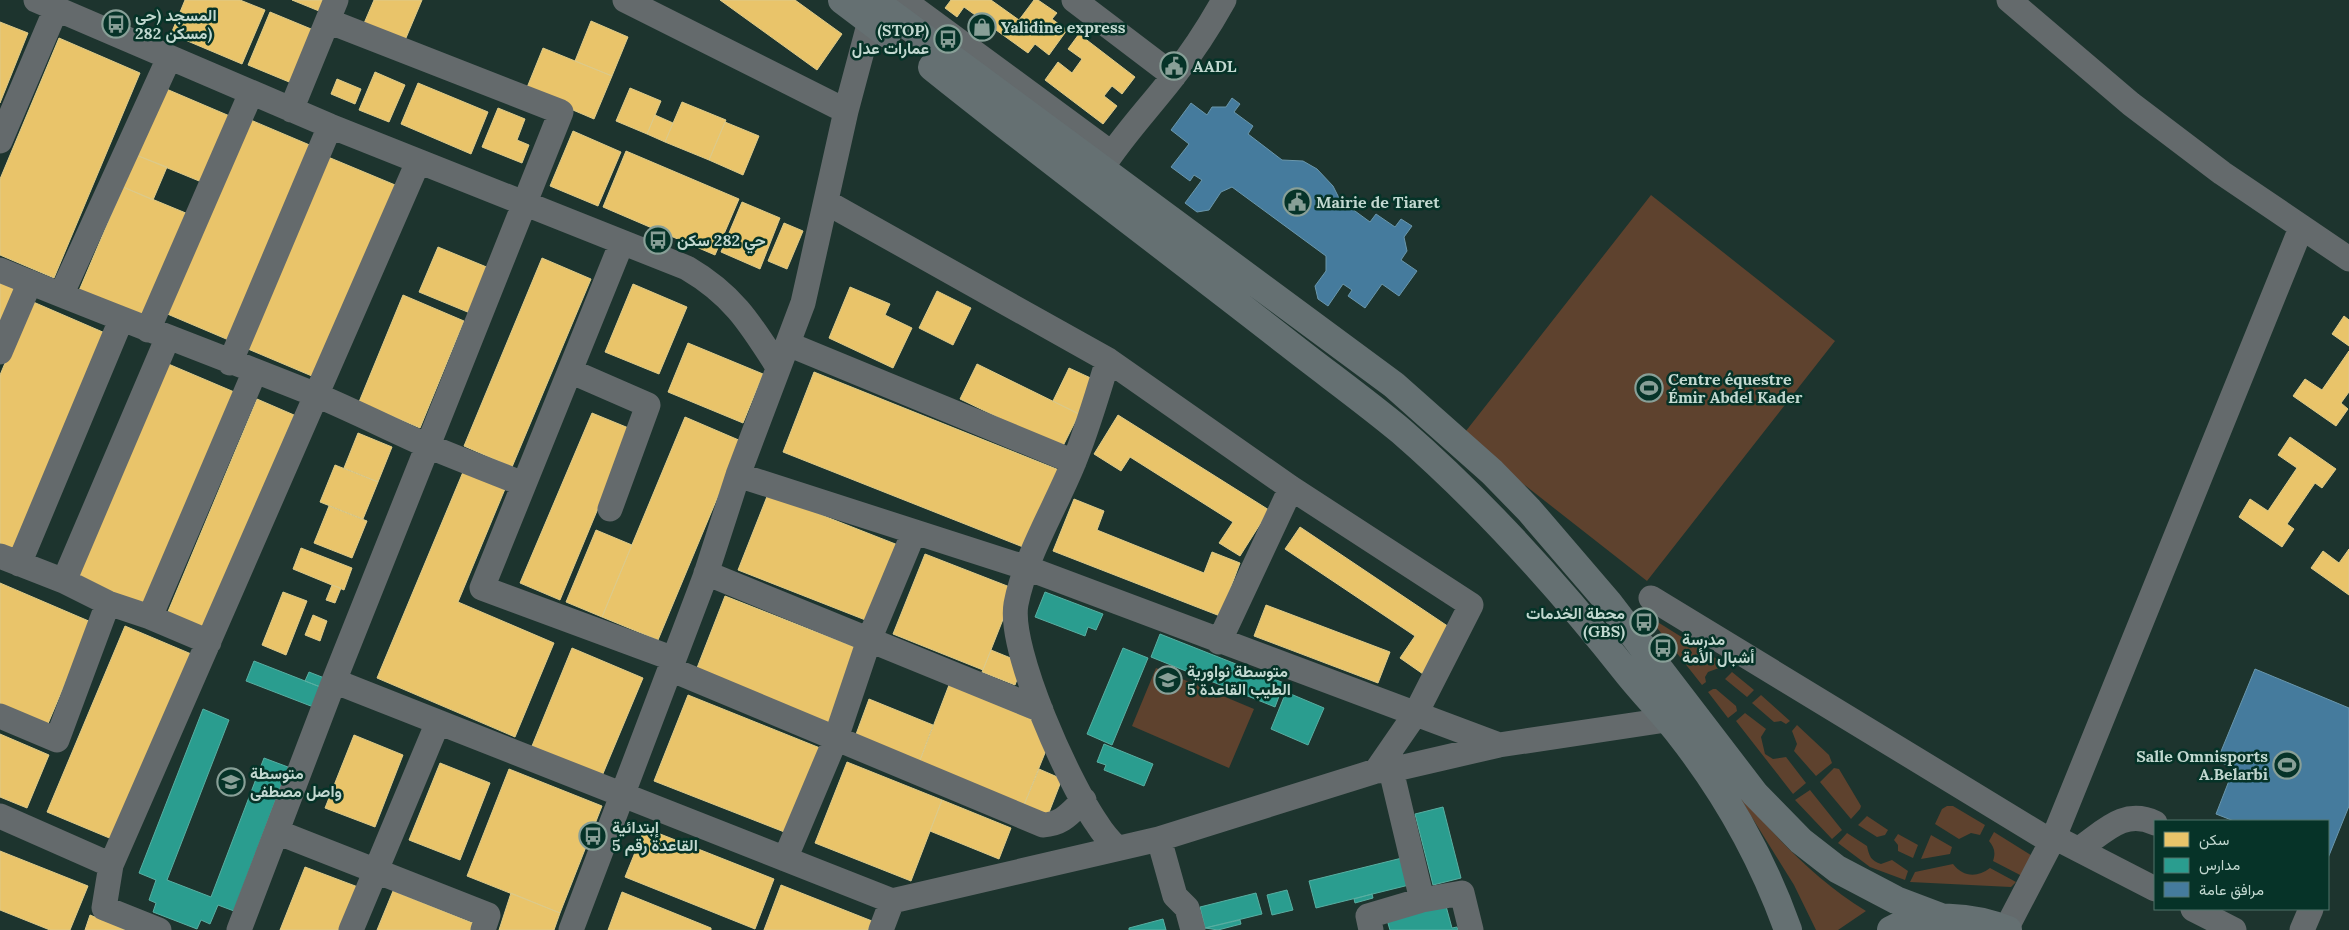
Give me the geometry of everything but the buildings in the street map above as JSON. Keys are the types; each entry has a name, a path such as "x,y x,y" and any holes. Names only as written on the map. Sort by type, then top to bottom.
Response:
{"highway":[{"path":"842,0 871,10 1106,162 1394,385 1492,472 1529,510 1582,570 1755,794 1801,841 1837,869 1896,900 1940,917"},
{"path":"871,10 1401,432 1502,528 1680,734 1720,790 1753,848 1774,891 1788,930"},
{"path":"1891,930 1898,926 1940,917 1974,919 2007,930"}],"street":[{"path":"625,0 846,111"},
{"path":"904,0 1106,162 1174,76 1213,20 1224,0"},
{"path":"1074,0 1174,76"},
{"path":"2009,0 2131,104 2222,173 2349,259"},
{"path":"0,141 46,4 291,110 687,268 719,289 750,323 778,366"},
{"path":"239,930 334,681 561,112 332,10 291,110"},
{"path":"571,930 672,664 706,572 738,475 803,303 846,111 871,10"},
{"path":"62,293 169,58"},
{"path":"64,581 251,92"},
{"path":"230,363 330,126"},
{"path":"159,930 104,908 111,865 418,162"},
{"path":"826,202 1108,360 1291,488 1472,605 1384,771 1422,900"},
{"path":"2007,930 2053,840 2301,228"},
{"path":"622,242 482,588 672,664 836,738 1043,825 1054,824 1063,820 1084,800"},
{"path":"0,270 62,293 121,320 255,371 428,446 523,484"},
{"path":"0,352 30,282"},
{"path":"121,320 9,560 64,581 108,603 150,617 209,642"},
{"path":"788,344 1074,462"},
{"path":"1108,360 1074,462 1027,568 1016,604 1015,627 1019,649 1041,710 1097,824 1117,848"},
{"path":"150,617 255,371"},
{"path":"570,371 648,405 610,509"},
{"path":"738,475 1027,568 1219,642 1499,745"},
{"path":"1219,642 1291,488"},
{"path":"785,859 836,738 869,640 914,532"},
{"path":"706,572 1041,710"},
{"path":"1651,598 2053,840 2079,849 2154,888"},
{"path":"0,716 57,740 108,603"},
{"path":"334,681 892,901 1159,838 1384,771 1499,745 1666,720"},
{"path":"351,930 438,722"},
{"path":"0,816 111,865"},
{"path":"2079,849 2125,819 2141,818 2154,823"},
{"path":"277,832 488,915 483,930"},
{"path":"1159,838 1175,896 1187,908 1193,930"},
{"path":"1371,930 1368,916 1422,900 1462,893 1472,930"},
{"path":"1175,896 1170,912 1176,930"},
{"path":"880,930 892,901"},
{"path":"2195,910 2234,930"},
{"path":"2302,930 2311,910"}],"shaded area":[{"name":"Centre équestre Émir Abdel Kader","path":"1651,195 1835,341 1647,581 1462,436"},
{"path":"1656,621 1722,663 1719,668 1708,672 1705,677 1706,682 1702,685 1654,624"},
{"path":"1156,668 1254,709 1229,768 1132,726"},
{"path":"1732,672 1754,690 1747,697 1725,679"},
{"path":"1716,689 1736,706 1737,711 1728,718 1708,692"},
{"path":"1761,695 1790,721 1786,724 1781,721 1774,722 1752,703"},
{"path":"1745,713 1766,729 1761,737 1765,754 1773,759 1786,757 1806,783 1793,794 1736,721"},
{"path":"1797,725 1829,755 1832,763 1816,776 1794,751 1797,744 1792,731"},
{"path":"1834,768 1839,769 1861,806 1851,819 1820,782"},
{"path":"1728,779 1791,851 1827,883 1866,911 1838,930 1816,930 1794,885"},
{"path":"1810,790 1842,830 1832,839 1795,800"},
{"path":"1947,806 1953,806 1985,825 1980,835 1971,833 1959,839 1935,824 1942,809"},
{"path":"1867,816 1888,830 1885,835 1877,837 1858,825"},
{"path":"1994,832 2034,857 2022,876 1993,861 1994,850 1989,841"},
{"path":"1847,833 1867,846 1873,860 1881,864 1892,860 1908,871 1905,880 1870,867 1838,843"},
{"path":"1898,834 1918,845 1913,858 1898,851 1898,845 1894,840"},
{"path":"1931,835 1952,847 1950,854 1921,859"},
{"path":"1953,864 1961,872 1970,875 1975,875 1990,868 2016,882 2011,887 1910,882 1915,872"}],"place":[{"name":"المسجد (حي 282 مسكن)","path":"116,24"},
{"name":"Yalidine express","path":"982,27"},
{"name":"(STOP) عمارات عدل","path":"948,39"},
{"name":"AADL","path":"1174,66"},
{"name":"Mairie de Tiaret","path":"1297,202"},
{"name":"حي 282 سكن","path":"658,240"},
{"name":"Centre équestre Émir Abdel Kader","path":"1649,388"},
{"name":"محطة الخدمات (GBS)","path":"1644,622"},
{"name":"مدرسة أشبال الأمة","path":"1663,648"},
{"name":"متوسطة نواورية الطيب القاعدة 5","path":"1168,680"},
{"name":"Salle Omnisports A.Belarbi","path":"2287,765"},
{"name":"متوسطة واصل مصطفى","path":"231,782"},
{"name":"إبتدائية القاعدة رقم 5","path":"593,836"}]}
